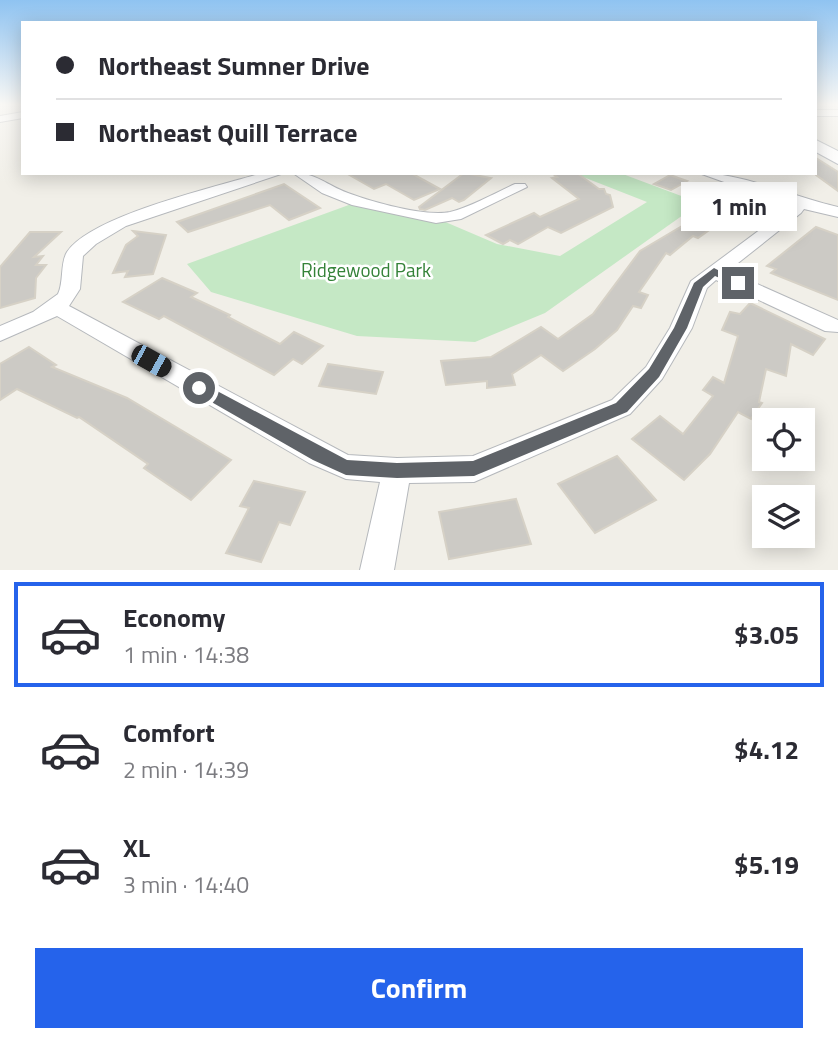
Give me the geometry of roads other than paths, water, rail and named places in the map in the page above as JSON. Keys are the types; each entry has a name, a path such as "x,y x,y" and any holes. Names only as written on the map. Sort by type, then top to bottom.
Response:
{"street":[{"path":"817,146 838,159"},
{"path":"0,334 32,323 56,307 70,292 74,255 90,240 120,223 271,175"},
{"path":"303,175 327,190 357,202 436,218 455,216 520,187"},
{"path":"712,175 795,202 838,212"},
{"path":"56,307 319,455 346,467 397,471 474,469 621,407 654,373 681,328 698,285 796,210 795,202"},
{"path":"714,272 833,327"},
{"path":"377,569 397,471"}],"park label":[{"name":"Ridgewood Park","path":"366,270"}]}
